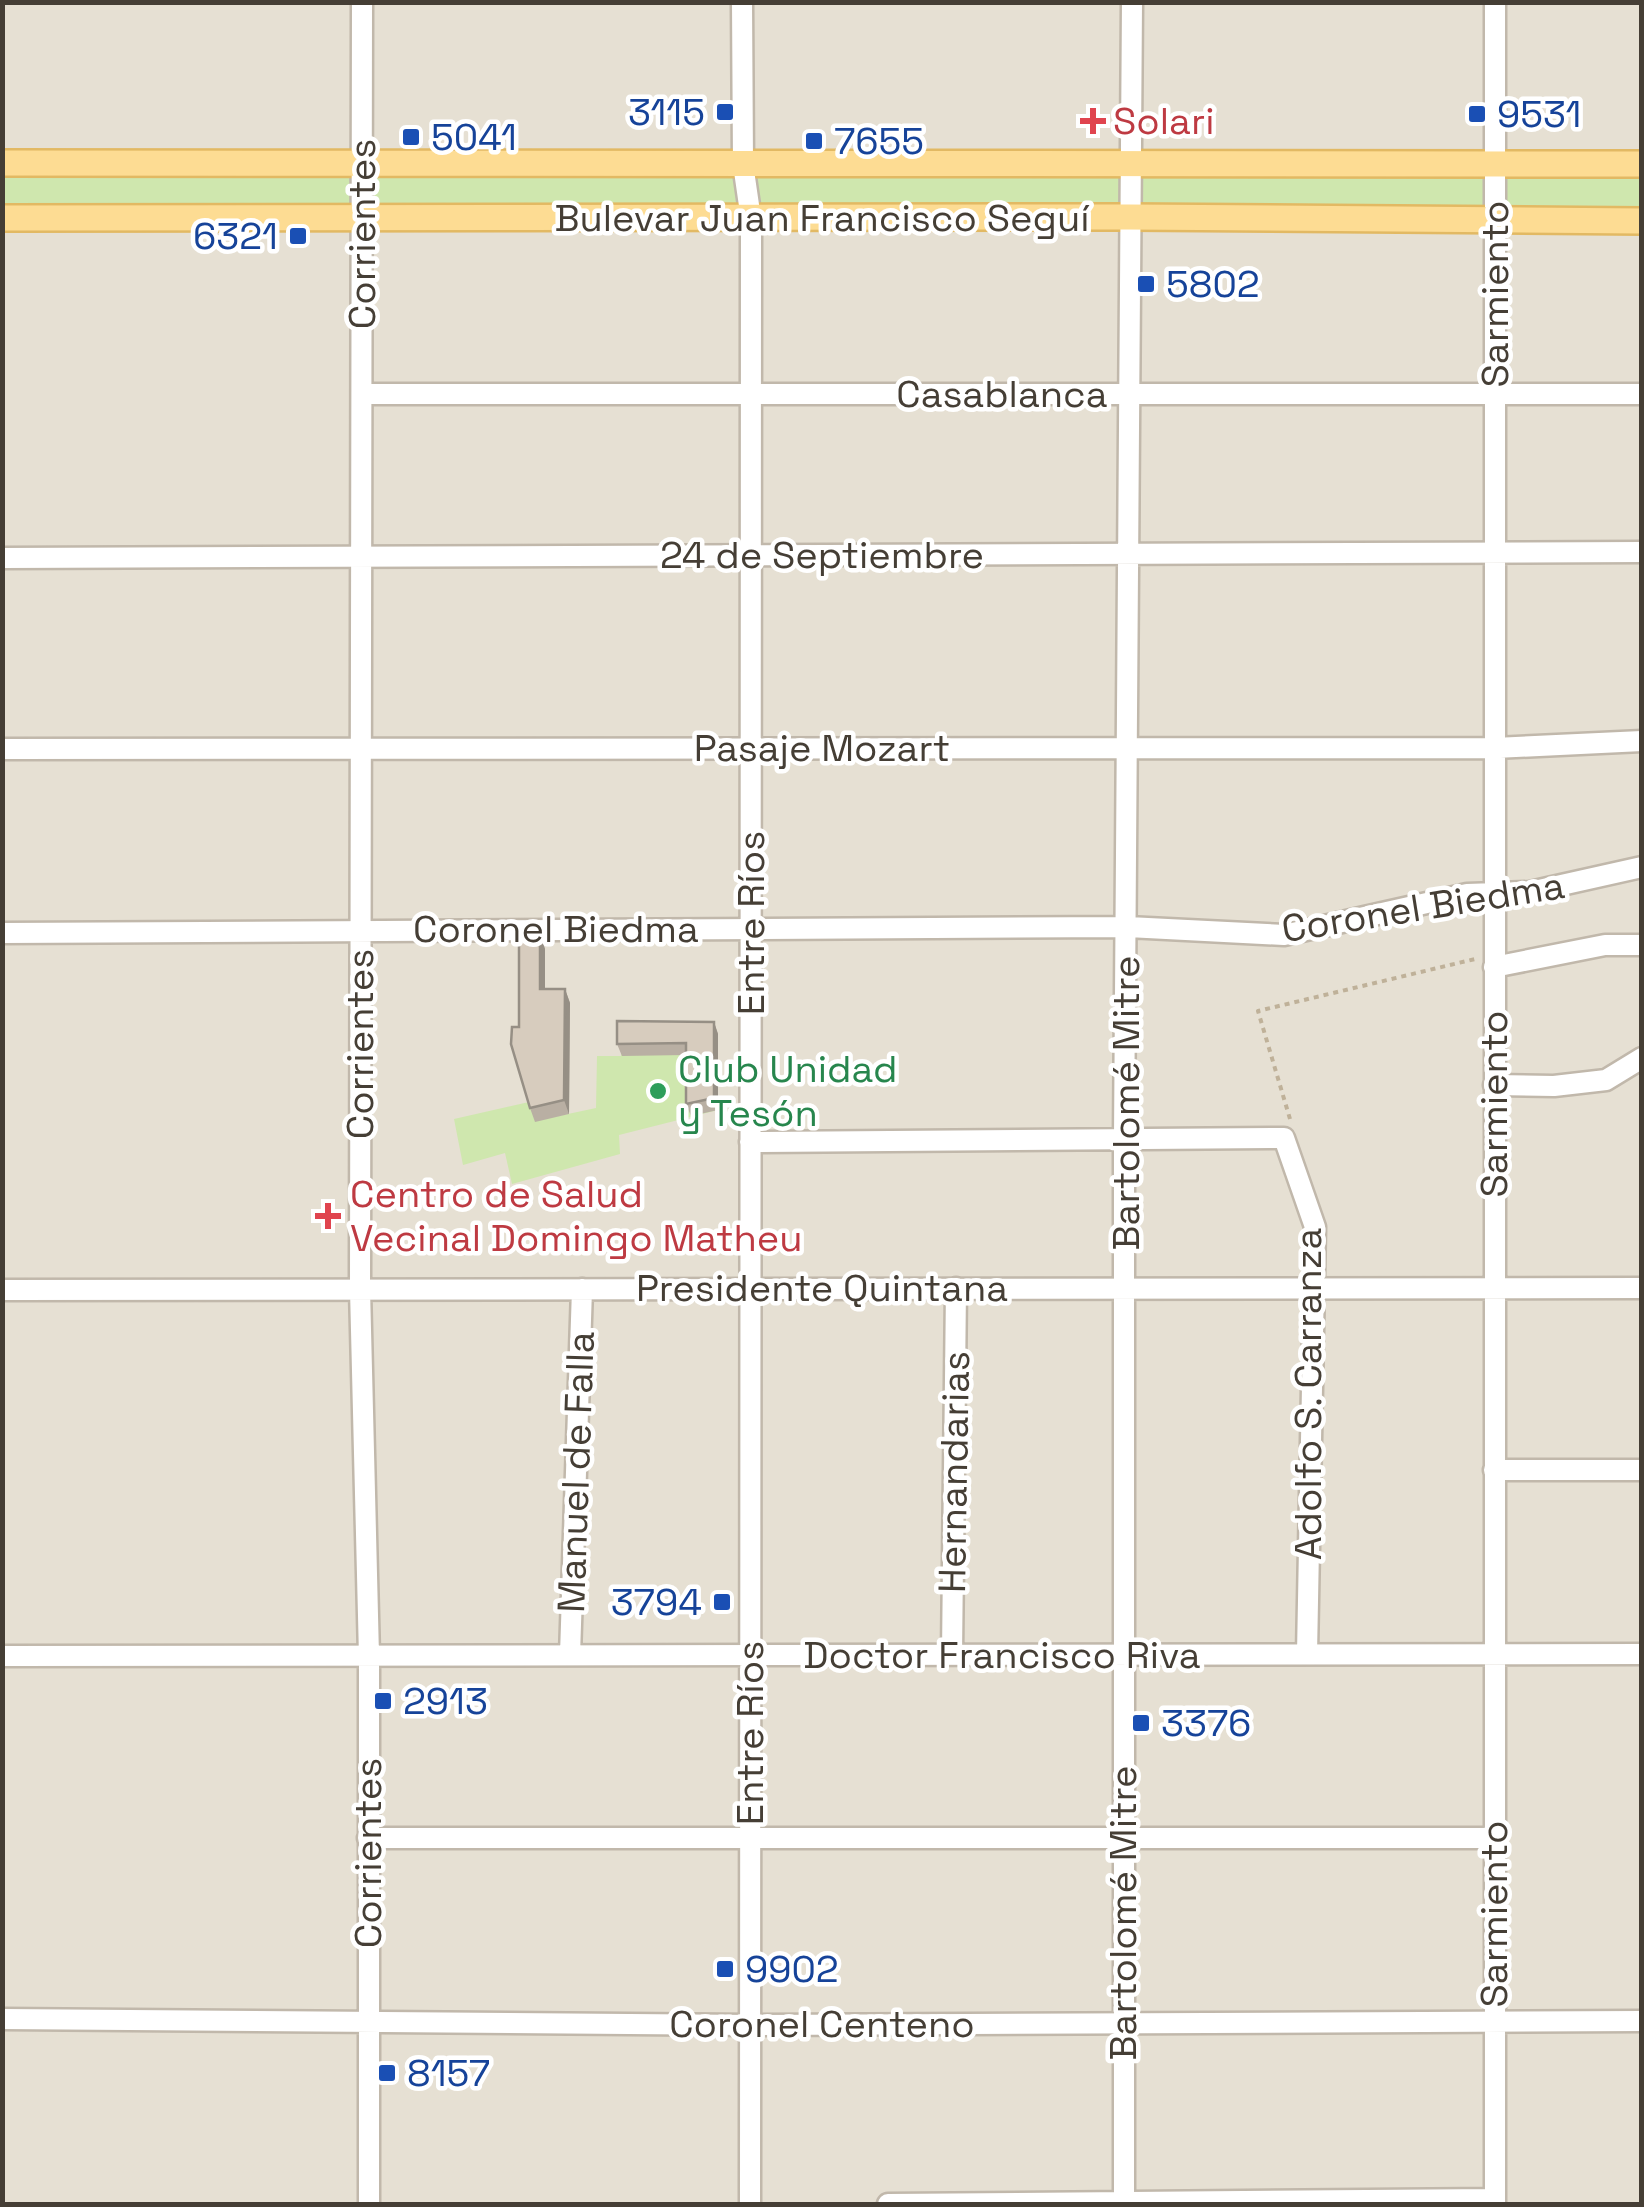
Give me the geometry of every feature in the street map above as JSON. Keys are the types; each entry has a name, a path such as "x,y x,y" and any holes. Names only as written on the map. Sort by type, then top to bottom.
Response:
{"main road":[{"name":"Bulevar Juan Francisco Seguí","path":"2,163 1642,164"},
{"name":"Bulevar Juan Francisco Seguí","path":"2,218 1642,220"}],"street":[{"name":"Corrientes","path":"362,2 360,1289 369,1656 369,2204"},
{"name":"Entre Ríos","path":"742,2 743,164 751,219 750,2204"},
{"name":"Bartolomé Mitre","path":"1124,2203 1124,1139 1132,2"},
{"name":"Sarmiento","path":"1495,2202 1496,2"},
{"name":"Casablanca","path":"362,394 1642,394"},
{"name":"24 de Septiembre","path":"2,558 1642,552"},
{"name":"Pasaje Mozart","path":"2,748 1494,748 1642,741"},
{"name":"Coronel Biedma","path":"2,933 1128,927 1284,934 1467,894 1530,892 1642,867"},
{"path":"1494,961 1605,945 1642,945"},
{"path":"1494,1085 1554,1086 1606,1080 1642,1058"},
{"path":"750,1142 1284,1138"},
{"name":"Adolfo S. Carranza","path":"1284,1138 1315,1227 1307,1654"},
{"name":"Hernandarias","path":"952,1655 956,1288"},
{"name":"Presidente Quintana","path":"2,1290 1642,1288"},
{"name":"Manuel de Falla","path":"570,1655 582,1289"},
{"path":"1494,1470 1642,1470"},
{"name":"Doctor Francisco Riva","path":"2,1656 1642,1654"},
{"path":"368,1838 1494,1838"},
{"name":"Coronel Centeno","path":"2,2019 750,2025 1642,2021"},
{"path":"888,2204 1495,2202"}],"path":[{"path":"1284,1138 1290,1120 1258,1011 1494,961"}],"shaded area":[{"path":"3,3 1641,3 1641,2204 3,2204"}],"green space":[{"path":"3,163 1642,164 1641,221 3,218"},
{"path":"622,1033 718,1034 718,1110 619,1135 620,1154 512,1184 505,1153 463,1165 454,1119 529,1102 535,1121 596,1108 597,1056 621,1056"}],"building":[{"path":"519,935 540,935 540,989 565,989 564,1100 530,1108 511,1044 512,1027 519,1027"},
{"path":"617,1021 714,1022 714,1098 686,1104 686,1043 617,1044"}],"place":[{"name":"3115","path":"725,112"},
{"name":"9531","path":"1477,114"},
{"name":"Solari","path":"1093,121"},
{"name":"5041","path":"411,137"},
{"name":"7655","path":"814,141"},
{"name":"6321","path":"298,236"},
{"name":"5802","path":"1146,284"},
{"name":"Club Unidad y Tesón","path":"658,1091"},
{"name":"Centro de Salud Vecinal Domingo Matheu","path":"328,1216"},
{"name":"3794","path":"722,1602"},
{"name":"2913","path":"383,1701"},
{"name":"3376","path":"1141,1723"},
{"name":"9902","path":"725,1969"},
{"name":"8157","path":"387,2073"}]}
